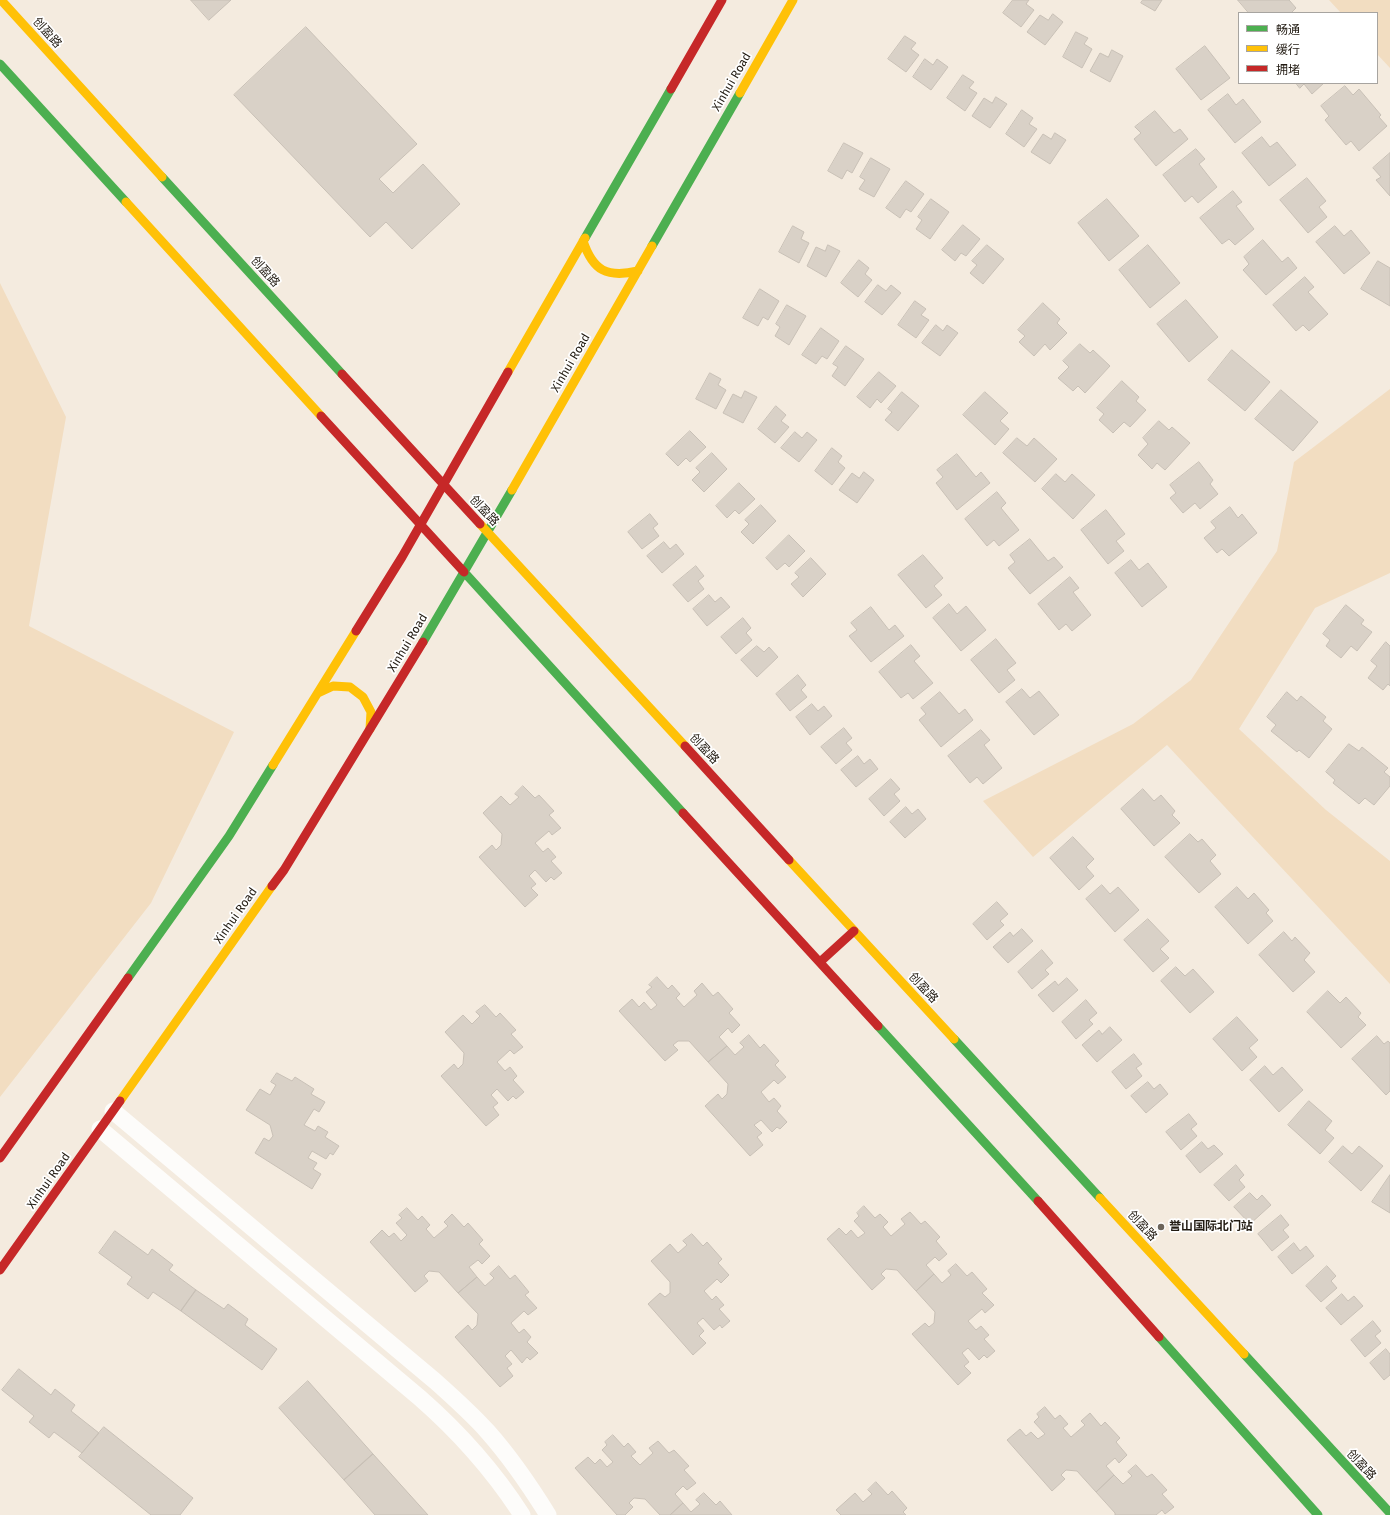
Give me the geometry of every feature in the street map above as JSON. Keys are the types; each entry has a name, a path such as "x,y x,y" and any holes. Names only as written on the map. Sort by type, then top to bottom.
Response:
{"street":[{"name":"创盈路","path":"1,0 1390,1513"},
{"path":"0,1158 229,836 420,525 722,0"},
{"name":"Xinhui Road","path":"0,1270 284,870 488,532 793,0"},
{"path":"0,64 1052,1217 1318,1515"},
{"path":"583,241 587,255 596,267 609,274 624,275 638,271"},
{"path":"318,692 333,686 350,688 364,697 371,712 370,729"},
{"path":"820,962 854,930"},
{"path":"113,1111 462,1405 487,1431 511,1460 548,1515"},
{"path":"100,1129 414,1392 446,1421 471,1446 493,1473 522,1515"}],"shaded area":[{"path":"1329,0 1390,0 1390,68 1378,55 1378,12 1340,12"},
{"path":"0,283 66,417 29,626 234,732 151,903 0,1097"},
{"path":"1390,389 1390,573 1315,608 1239,729 1326,810 1390,861 1390,984 1167,745 1033,857 983,801 1133,724 1191,680 1277,551 1294,462"}],"building":[{"path":"191,0 231,0 209,20"},
{"path":"1013,0 1029,0 1026,4 1034,10 1021,27 1003,13"},
{"path":"1143,0 1162,0 1155,11 1141,3"},
{"path":"1238,0 1289,0 1296,8 1292,12 1248,12"},
{"path":"1053,14 1063,22 1045,45 1027,32 1040,15 1048,20"},
{"path":"306,27 417,144 379,179 393,193 423,164 460,204 412,249 386,222 370,237 234,95"},
{"path":"1076,32 1088,38 1084,44 1092,49 1082,68 1063,57"},
{"path":"905,36 916,43 911,49 919,55 906,72 888,59"},
{"path":"1205,46 1230,78 1201,100 1176,69"},
{"path":"1112,50 1123,56 1110,82 1090,71 1100,53 1108,57"},
{"path":"925,59 933,65 937,59 948,67 931,90 913,77"},
{"path":"963,75 974,82 969,88 977,93 965,111 947,98"},
{"path":"1297,84 1304,84 1300,88"},
{"path":"1304,84 1323,84 1312,94"},
{"path":"1345,86 1353,95 1359,89 1381,115 1379,117 1387,126 1359,151 1351,141 1346,145 1325,120 1329,116 1321,106"},
{"path":"1228,94 1236,105 1243,99 1261,122 1235,143 1208,110"},
{"path":"996,97 1007,104 990,128 972,116 984,98 992,103"},
{"path":"1022,110 1033,118 1029,124 1037,129 1024,147 1006,134"},
{"path":"1155,111 1174,133 1180,129 1188,139 1156,166 1134,139 1141,133 1135,127"},
{"path":"1055,133 1066,140 1050,164 1031,152 1043,134 1051,139"},
{"path":"1262,137 1270,147 1277,142 1296,165 1269,186 1242,153"},
{"path":"844,143 863,153 852,173 847,170 842,179 828,171"},
{"path":"1196,149 1205,159 1199,164 1217,187 1198,203 1192,196 1185,202 1163,175"},
{"path":"1390,153 1390,196 1376,180 1381,177 1373,168"},
{"path":"871,158 890,169 874,197 859,189 865,180 860,177"},
{"path":"1307,178 1326,201 1319,207 1327,217 1308,233 1280,200"},
{"path":"906,181 924,194 911,212 906,209 900,218 886,208"},
{"path":"1233,191 1242,202 1236,206 1254,229 1235,245 1229,239 1222,244 1200,218"},
{"path":"931,199 949,212 930,239 916,229 922,220 918,217"},
{"path":"1107,199 1139,236 1109,261 1078,223"},
{"path":"963,225 980,239 966,256 961,253 955,261 942,250"},
{"path":"793,226 804,232 801,239 809,243 799,263 779,252"},
{"path":"1335,226 1344,236 1351,230 1370,253 1344,274 1316,242"},
{"path":"1263,240 1282,262 1288,257 1297,268 1266,295 1243,270 1249,264 1244,257"},
{"path":"828,245 840,251 826,277 807,266 816,247 825,251"},
{"path":"987,245 1004,259 983,284 970,273 977,265 972,261"},
{"path":"1148,245 1180,283 1150,308 1119,270"},
{"path":"859,260 869,268 865,274 872,280 858,297 841,283"},
{"path":"1378,261 1390,268 1390,306 1361,289"},
{"path":"1305,277 1314,287 1308,292 1328,314 1309,331 1303,325 1296,331 1273,305"},
{"path":"878,285 886,291 891,285 901,293 882,315 865,302"},
{"path":"760,289 779,301 768,320 763,317 758,326 743,318"},
{"path":"1186,300 1218,337 1189,362 1157,324"},
{"path":"915,301 926,309 921,315 929,320 916,338 898,325"},
{"path":"1043,303 1060,319 1057,323 1067,333 1050,350 1045,344 1034,356 1019,342 1025,336 1018,330"},
{"path":"787,305 806,316 789,345 775,336 780,327 776,324"},
{"path":"936,325 943,331 947,325 958,333 940,356 922,343"},
{"path":"821,328 839,341 827,359 822,356 816,364 802,355"},
{"path":"1080,344 1090,353 1093,350 1110,366 1085,393 1078,386 1073,391 1058,378 1069,367 1063,361"},
{"path":"846,346 864,359 845,386 832,376 838,367 833,364"},
{"path":"1232,350 1270,382 1245,411 1208,380"},
{"path":"879,372 896,386 881,403 877,399 870,408 857,397"},
{"path":"710,373 721,379 718,385 726,390 716,409 696,399"},
{"path":"1122,381 1139,397 1136,401 1146,410 1130,427 1124,422 1113,433 1099,420 1104,414 1097,408"},
{"path":"1281,390 1318,422 1293,451 1255,419"},
{"path":"745,391 757,397 743,423 723,413 733,394 741,398"},
{"path":"902,392 919,406 898,431 885,420 892,412 888,409"},
{"path":"985,392 1008,413 1000,421 1009,429 995,445 963,415"},
{"path":"776,406 786,415 781,421 789,427 775,443 758,429"},
{"path":"1159,421 1169,430 1172,427 1190,443 1165,470 1157,463 1152,469 1138,455 1148,444 1143,438"},
{"path":"690,431 706,447 690,462 686,458 678,466 666,454"},
{"path":"795,432 802,438 807,432 817,440 799,462 781,448"},
{"path":"1017,438 1027,446 1034,438 1057,459 1035,482 1003,453"},
{"path":"832,448 842,456 838,462 845,468 832,485 815,471"},
{"path":"712,453 727,469 704,492 692,480 700,472 696,468"},
{"path":"957,454 976,477 981,472 990,483 957,510 936,483 943,477 937,470"},
{"path":"1199,462 1213,480 1210,484 1218,494 1200,509 1195,503 1183,513 1170,498 1176,493 1170,485"},
{"path":"864,472 874,480 857,503 839,490 852,473 859,478"},
{"path":"1056,474 1065,482 1072,474 1095,495 1073,519 1042,489"},
{"path":"739,483 755,499 739,514 735,510 727,518 716,506"},
{"path":"997,492 1006,503 1001,508 1019,530 999,546 994,540 987,546 965,519"},
{"path":"761,505 776,521 753,544 741,532 749,524 745,520"},
{"path":"1230,507 1238,518 1242,514 1257,533 1229,556 1222,549 1217,553 1204,538 1216,528 1211,522"},
{"path":"1106,510 1125,534 1116,541 1124,551 1108,564 1081,530"},
{"path":"650,514 658,524 653,528 659,536 642,549 628,532"},
{"path":"789,535 805,551 789,567 785,563 777,570 766,558"},
{"path":"1030,539 1048,561 1054,557 1063,567 1030,594 1008,568 1015,562 1010,555"},
{"path":"664,542 670,549 676,544 684,554 662,573 647,556"},
{"path":"923,555 943,578 934,586 942,595 926,608 898,575"},
{"path":"811,558 826,574 803,597 791,584 799,577 795,573"},
{"path":"1131,560 1139,570 1148,563 1167,587 1142,607 1115,573"},
{"path":"696,566 704,576 698,581 704,589 688,602 673,585"},
{"path":"1070,577 1079,588 1073,592 1091,615 1072,631 1066,624 1059,630 1038,604"},
{"path":"709,595 715,602 721,597 730,607 707,626 693,609"},
{"path":"949,604 957,614 966,606 986,630 961,651 933,618"},
{"path":"1346,605 1364,620 1361,624 1372,632 1357,651 1351,646 1341,658 1326,646 1330,640 1323,634"},
{"path":"871,607 889,630 895,625 904,636 871,662 849,636 857,630 851,623"},
{"path":"743,618 751,628 746,633 752,640 736,654 721,637"},
{"path":"996,639 1016,663 1007,670 1015,680 999,693 971,660"},
{"path":"1386,642 1390,646 1390,686 1388,684 1383,690 1368,678 1377,666 1371,661"},
{"path":"911,645 920,656 914,661 933,683 913,699 908,693 901,698 879,672"},
{"path":"757,646 764,652 769,647 778,657 757,677 741,660"},
{"path":"798,675 806,685 801,690 807,697 790,711 776,694"},
{"path":"1022,689 1030,698 1039,691 1059,715 1034,735 1006,702"},
{"path":"940,692 959,714 965,709 973,720 941,747 919,720 926,714 921,708"},
{"path":"1287,692 1297,701 1301,696 1326,717 1323,721 1332,729 1309,758 1299,750 1297,752 1271,731 1276,725 1267,717"},
{"path":"812,704 818,711 824,706 832,716 810,735 796,717"},
{"path":"844,728 852,738 846,743 852,750 836,764 821,747"},
{"path":"981,730 990,740 984,745 1002,768 983,784 977,777 970,783 948,756"},
{"path":"1349,744 1359,751 1362,747 1388,768 1384,772 1390,777 1390,786 1374,805 1365,798 1359,804 1333,783 1335,780 1326,772"},
{"path":"858,756 864,764 870,759 878,769 856,787 841,770"},
{"path":"891,779 900,789 894,794 900,801 884,816 869,799"},
{"path":"523,786 535,798 539,795 554,811 549,815 561,828 552,835 549,831 535,843 543,852 548,848 556,857 551,861 562,873 554,880 551,877 546,882 535,870 529,876 536,884 531,888 538,895 525,907 479,857 492,845 496,850 501,845 502,834 483,813 501,796 510,805 519,797 515,794"},
{"path":"1143,789 1154,801 1161,795 1175,811 1172,815 1180,823 1154,846 1121,809"},
{"path":"906,807 912,814 918,809 926,819 905,838 890,822"},
{"path":"1190,834 1198,842 1202,839 1216,855 1210,861 1221,874 1199,893 1165,857"},
{"path":"1073,837 1094,859 1086,867 1094,876 1079,890 1050,858"},
{"path":"1102,885 1110,894 1118,887 1139,910 1115,932 1086,899"},
{"path":"1237,887 1248,899 1254,893 1269,910 1266,913 1273,921 1248,944 1215,907"},
{"path":"997,902 1008,914 1000,921 1004,925 987,940 973,924"},
{"path":"1148,919 1169,941 1160,949 1169,958 1153,972 1124,940"},
{"path":"1022,929 1033,941 1008,963 993,947 1010,932 1013,936"},
{"path":"1284,932 1292,941 1295,937 1310,953 1304,960 1315,972 1293,992 1259,955"},
{"path":"1042,950 1053,963 1045,970 1049,974 1032,989 1018,972"},
{"path":"1176,967 1185,976 1193,969 1214,992 1190,1013 1161,981"},
{"path":"657,977 668,989 672,985 680,994 676,998 684,1007 697,995 694,991 702,983 713,996 718,992 733,1009 729,1013 740,1025 732,1033 728,1028 719,1037 727,1046 708,1062 689,1041 678,1041 673,1045 678,1050 665,1061 619,1011 632,999 639,1007 644,1002 651,1010 657,1005 646,992 652,987 649,985"},
{"path":"1067,978 1078,990 1053,1012 1038,995 1055,981 1058,985"},
{"path":"1328,991 1340,1003 1346,997 1361,1013 1358,1017 1366,1025 1341,1048 1307,1012"},
{"path":"1086,1000 1097,1013 1089,1020 1093,1024 1076,1039 1062,1022"},
{"path":"485,1005 496,1017 500,1013 516,1030 511,1034 523,1047 514,1054 510,1050 497,1062 505,1071 510,1067 517,1076 513,1080 524,1092 516,1099 513,1096 508,1101 497,1089 491,1095 498,1103 493,1107 499,1115 486,1126 441,1076 454,1064 458,1069 463,1064 464,1053 445,1032 463,1015 472,1024 480,1016 476,1012"},
{"path":"1237,1017 1258,1040 1249,1048 1257,1057 1242,1071 1213,1039"},
{"path":"1110,1027 1122,1040 1097,1062 1082,1045 1099,1030 1102,1034"},
{"path":"749,1035 760,1048 764,1044 779,1061 775,1065 786,1077 778,1084 774,1080 761,1092 769,1102 774,1098 781,1106 777,1111 787,1122 780,1129 777,1127 772,1132 761,1120 754,1125 762,1133 757,1137 763,1145 750,1156 705,1106 718,1094 722,1099 727,1094 728,1084 708,1062 727,1046 735,1055 744,1047 740,1043"},
{"path":"1377,1036 1384,1044 1388,1041 1390,1043 1390,1091 1386,1095 1352,1059"},
{"path":"1134,1054 1142,1064 1136,1068 1142,1076 1126,1089 1112,1072"},
{"path":"1265,1066 1273,1075 1282,1067 1303,1090 1279,1112 1250,1080"},
{"path":"277,1073 292,1081 295,1077 314,1089 311,1094 325,1102 319,1112 314,1109 304,1125 315,1131 318,1126 328,1132 325,1137 339,1146 333,1155 330,1153 326,1159 312,1151 308,1158 317,1163 313,1169 321,1174 312,1189 255,1153 264,1138 269,1141 273,1136 270,1125 246,1110 260,1089 270,1095 276,1085 271,1082"},
{"path":"1148,1082 1154,1089 1160,1084 1168,1094 1146,1113 1131,1096"},
{"path":"1309,1101 1332,1121 1325,1130 1334,1138 1320,1154 1288,1125"},
{"path":"1189,1114 1197,1124 1191,1129 1197,1136 1181,1150 1166,1132"},
{"path":"1202,1142 1208,1149 1214,1145 1223,1154 1200,1173 1186,1156"},
{"path":"1343,1146 1352,1154 1359,1146 1383,1166 1361,1191 1329,1162"},
{"path":"1236,1165 1244,1175 1239,1180 1245,1187 1229,1201 1214,1185"},
{"path":"1390,1175 1390,1213 1372,1202"},
{"path":"1250,1193 1257,1200 1262,1195 1271,1205 1250,1224 1234,1207"},
{"path":"864,1206 875,1218 880,1214 888,1222 883,1227 891,1236 905,1224 901,1219 910,1212 921,1224 925,1221 940,1237 936,1241 947,1254 939,1261 935,1257 926,1265 934,1274 916,1291 897,1270 886,1269 881,1274 885,1278 872,1290 827,1239 839,1228 846,1235 851,1230 858,1238 865,1233 854,1221 859,1216 857,1213"},
{"path":"407,1208 418,1220 422,1216 430,1225 426,1229 434,1238 448,1226 444,1222 452,1214 464,1227 468,1223 483,1240 479,1244 490,1256 482,1264 478,1260 469,1267 477,1277 458,1293 439,1272 429,1271 424,1276 428,1281 415,1292 370,1242 382,1230 389,1237 394,1233 401,1241 407,1235 396,1223 402,1218 399,1215"},
{"path":"1281,1215 1289,1225 1283,1230 1289,1237 1272,1251 1258,1234"},
{"path":"115,1231 148,1255 152,1249 173,1265 169,1270 196,1290 181,1311 153,1292 148,1299 127,1284 132,1277 99,1253"},
{"path":"692,1234 703,1246 707,1242 722,1259 718,1263 729,1275 721,1283 717,1279 704,1291 712,1300 716,1296 724,1305 719,1309 730,1321 722,1328 720,1325 714,1330 703,1318 697,1323 704,1331 699,1336 706,1343 693,1355 648,1304 660,1293 665,1297 670,1293 670,1282 651,1261 670,1244 678,1253 687,1245 683,1241"},
{"path":"1294,1243 1300,1251 1306,1246 1314,1256 1292,1274 1278,1257"},
{"path":"956,1264 967,1276 972,1272 987,1289 982,1293 994,1305 985,1313 982,1309 968,1321 976,1330 981,1326 989,1335 984,1339 995,1351 987,1358 984,1355 979,1360 968,1348 962,1353 969,1362 964,1366 971,1373 958,1385 912,1334 925,1323 929,1327 934,1323 935,1312 916,1291 934,1274 942,1283 951,1275 948,1271"},
{"path":"499,1266 510,1279 515,1275 529,1292 525,1295 537,1308 528,1315 524,1311 511,1323 519,1333 524,1329 531,1337 527,1342 538,1353 530,1360 527,1357 522,1363 511,1350 505,1356 512,1364 507,1368 513,1376 500,1387 455,1337 468,1325 472,1330 477,1325 478,1314 458,1293 477,1277 485,1286 494,1278 490,1274"},
{"path":"1327,1266 1336,1276 1331,1281 1337,1288 1321,1302 1306,1286"},
{"path":"196,1290 224,1309 228,1304 248,1319 245,1325 277,1349 262,1370 181,1311"},
{"path":"1342,1294 1348,1301 1354,1296 1363,1306 1341,1325 1326,1308"},
{"path":"1373,1321 1381,1331 1375,1336 1381,1343 1365,1357 1351,1340"},
{"path":"1386,1349 1390,1354 1390,1375 1384,1380 1370,1363"},
{"path":"19,1369 51,1395 55,1389 75,1405 71,1411 99,1433 82,1453 54,1432 49,1438 29,1422 34,1416 2,1390"},
{"path":"308,1381 373,1454 344,1480 279,1408"},
{"path":"1045,1407 1055,1419 1060,1415 1068,1424 1063,1428 1071,1437 1085,1425 1081,1421 1090,1413 1101,1426 1105,1422 1120,1438 1116,1442 1127,1455 1119,1463 1115,1458 1106,1466 1114,1475 1096,1492 1077,1471 1066,1470 1061,1475 1065,1479 1052,1491 1007,1440 1020,1429 1026,1436 1031,1432 1038,1439 1045,1434 1034,1422 1039,1417 1037,1414"},
{"path":"104,1427 193,1498 180,1515 151,1515 79,1457"},
{"path":"613,1435 624,1447 628,1443 636,1452 631,1456 640,1465 653,1453 649,1448 658,1441 669,1453 674,1450 689,1466 684,1470 696,1483 687,1490 683,1486 675,1494 683,1503 670,1515 660,1515 645,1499 634,1498 629,1503 633,1507 625,1515 617,1515 575,1468 588,1457 595,1464 600,1459 607,1467 613,1462 602,1450 607,1445 605,1442"},
{"path":"373,1454 428,1515 375,1515 344,1480"},
{"path":"1136,1465 1147,1477 1152,1474 1167,1490 1162,1494 1174,1507 1165,1514 1162,1510 1156,1515 1115,1515 1115,1513 1096,1492 1114,1475 1123,1484 1132,1476 1128,1472"},
{"path":"876,1482 888,1495 892,1491 907,1508 903,1512 906,1515 841,1515 836,1510 855,1493 863,1502 872,1494 868,1490"},
{"path":"704,1493 716,1505 720,1501 732,1515 670,1515 683,1503 691,1512 700,1504 696,1500"}],"traffic: fast":[{"path":"0,64 126,202"},
{"path":"585,238 671,89"},
{"path":"652,246 740,93"},
{"path":"162,177 342,374"},
{"path":"423,642 512,490"},
{"path":"464,572 683,813"},
{"path":"128,978 229,836 273,765"},
{"path":"878,1026 1038,1201"},
{"path":"954,1039 1100,1198"},
{"path":"1159,1337 1318,1515"},
{"path":"1244,1354 1390,1513"}],"traffic: slow":[{"path":"1,0 162,177"},
{"path":"740,93 793,0"},
{"path":"126,202 321,416"},
{"path":"508,372 585,238"},
{"path":"583,241 591,259 603,270 618,273 638,271"},
{"path":"512,490 652,246"},
{"path":"480,524 685,746"},
{"path":"273,765 356,631"},
{"path":"318,693 333,686 350,687 363,697 371,712 370,729"},
{"path":"789,860 954,1039"},
{"path":"120,1101 272,886"},
{"path":"1100,1198 1244,1354"}],"traffic: jam":[{"path":"671,89 722,0"},
{"path":"356,631 402,557 508,372"},
{"path":"342,374 480,524"},
{"path":"321,416 464,572"},
{"path":"272,886 284,870 423,642"},
{"path":"685,746 789,860"},
{"path":"683,813 878,1026"},
{"path":"820,962 854,931"},
{"path":"0,1158 128,978"},
{"path":"0,1270 120,1101"},
{"path":"1038,1201 1159,1337"}],"place":[{"name":"誉山国际北门站","path":"1161,1227"}]}
